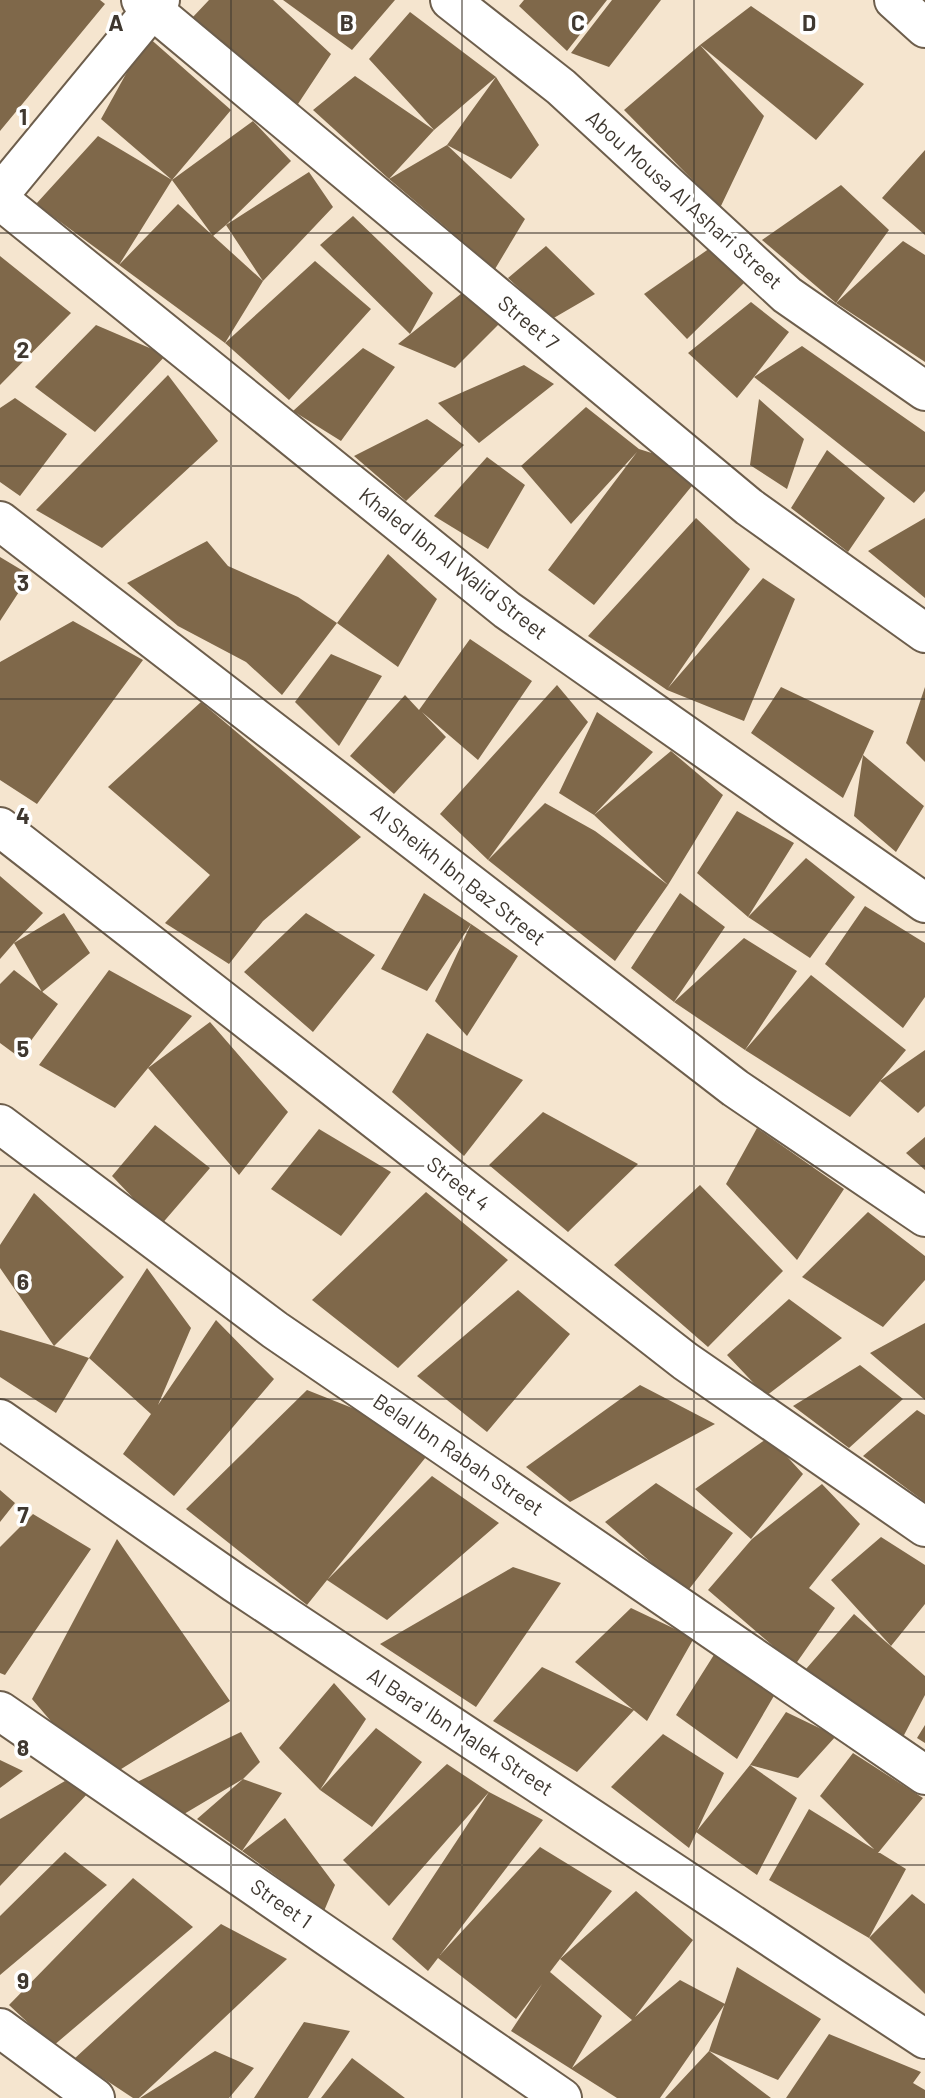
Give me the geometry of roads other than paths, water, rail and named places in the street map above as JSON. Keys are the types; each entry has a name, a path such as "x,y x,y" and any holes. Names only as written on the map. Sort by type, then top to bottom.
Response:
{"street":[{"name":"Abou Mousa Al Ashari Street","path":"450,0 561,87 788,295 925,391"},
{"path":"0,194 151,3"},
{"name":"Street 7","path":"151,3 749,507 925,633"},
{"name":"Khaled Ibn Al Walid Street","path":"0,200 507,610 925,903"},
{"name":"Al Sheikh Ibn Baz Street","path":"0,521 736,1088 925,1217"},
{"name":"Street 4","path":"0,827 685,1361 925,1527"},
{"name":"Belal Ibn Rabah Street","path":"0,1124 275,1330 925,1774"},
{"name":"Al Bara' Ibn Malek Street","path":"0,1419 234,1583 925,2039"},
{"name":"Street 1","path":"0,1711 562,2098"},
{"path":"0,2028 95,2098"}]}
